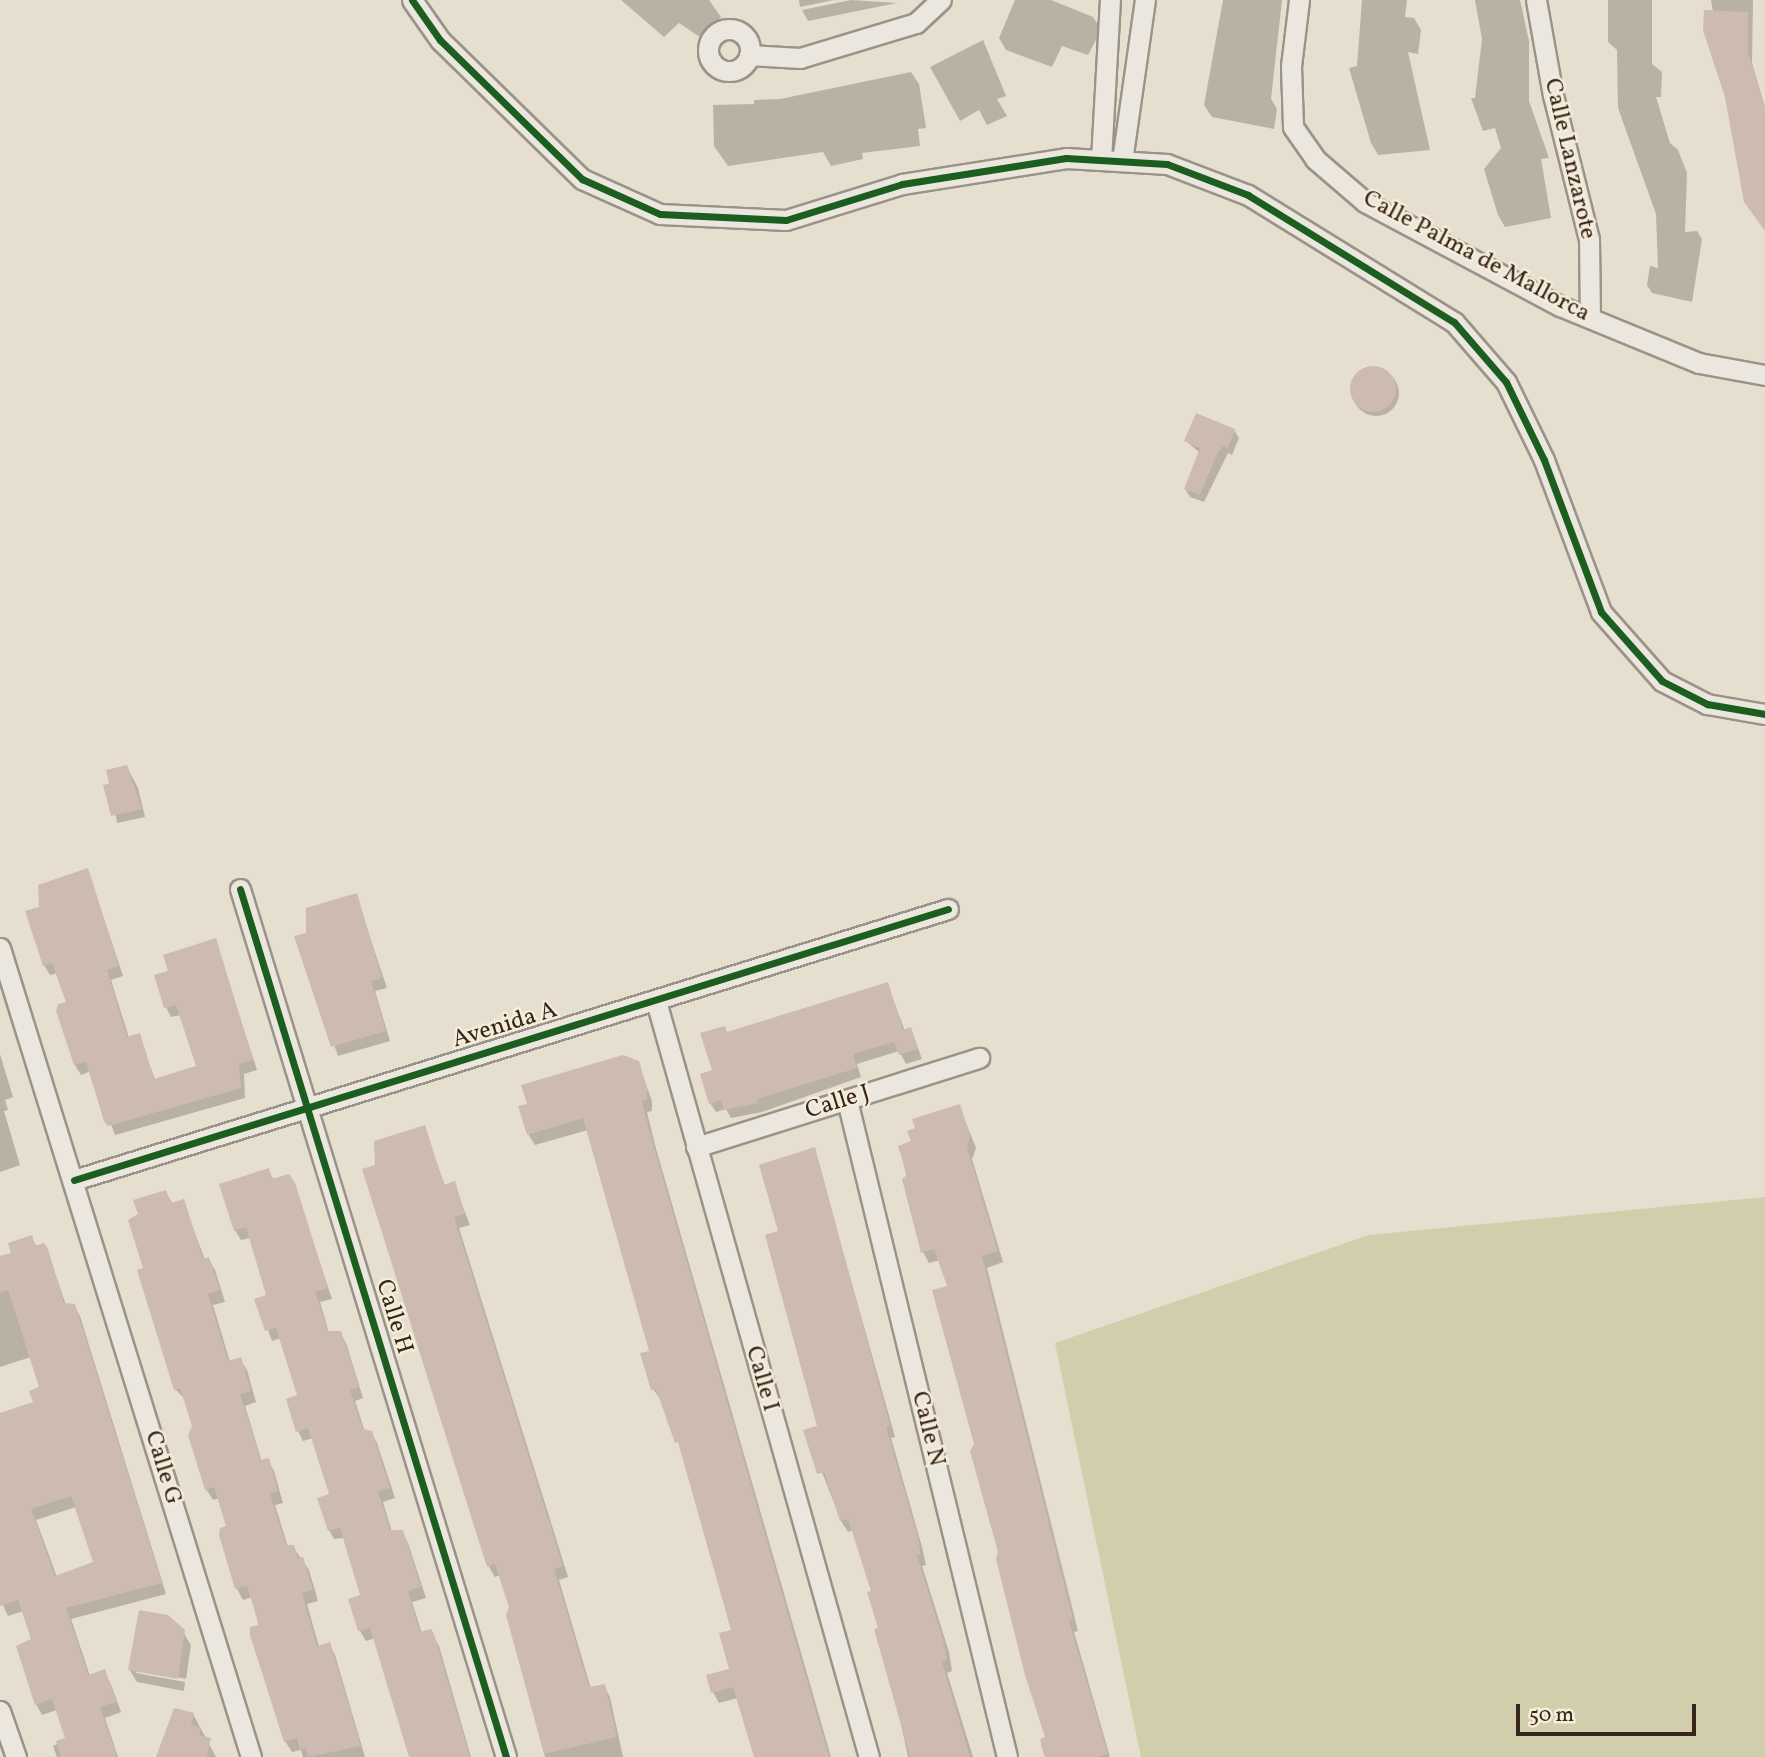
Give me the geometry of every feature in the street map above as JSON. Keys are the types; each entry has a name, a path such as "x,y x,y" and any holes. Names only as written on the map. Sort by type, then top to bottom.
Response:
{"street":[{"path":"412,0 440,40 582,179 660,214 786,220 902,184 1066,158 1167,164 1248,195 1454,322 1506,382 1544,460 1601,612 1662,681 1707,704 1765,715"},
{"path":"750,55 800,58 916,23 941,0"},
{"path":"1101,160 1110,0"},
{"path":"1122,161 1146,0"},
{"name":"Calle Palma de Mallorca","path":"1299,0 1291,66 1293,127 1315,159 1365,202 1590,318 1699,363 1765,375"},
{"name":"Calle Lanzarote","path":"1536,0 1553,95 1589,239 1590,318"},
{"name":"Calle H","path":"240,889 506,1757"},
{"name":"Avenida A","path":"74,1180 948,909"},
{"name":"Calle G","path":"0,948 251,1757"},
{"name":"Calle I","path":"656,1001 869,1757"},
{"name":"Calle J","path":"696,1147 979,1058"},
{"name":"Calle N","path":"847,1100 1007,1757"},
{"path":"0,1712 16,1757"}],"shaded area":[{"path":"1765,1197 1765,1757 1141,1757 1055,1343 1369,1235"}],"building":[{"path":"1704,10 1748,12 1748,52 1765,108 1765,231 1744,202 1725,97 1703,30"},
{"path":"1373,366 1389,373 1396,389 1389,405 1373,412 1357,405 1350,389 1357,373"},
{"path":"1196,413 1235,429 1228,448 1223,446 1217,454 1200,495 1184,489 1200,448 1184,441"},
{"path":"127,765 142,809 111,816 103,785 109,784 106,770"},
{"path":"88,868 119,966 107,970 127,1037 140,1033 154,1079 196,1066 176,1005 164,1008 154,975 168,971 163,955 216,938 253,1060 239,1064 241,1088 108,1126 104,1121 86,1062 74,1065 56,1011 58,1004 66,1002 52,963 43,966 25,911 39,907 38,885"},
{"path":"357,893 382,978 371,981 386,1031 331,1047 294,936 306,933 306,908"},
{"path":"888,982 903,1030 911,1027 918,1049 899,1055 894,1042 853,1054 857,1068 757,1099 758,1103 724,1110 721,1100 709,1104 700,1074 712,1070 700,1033 725,1026 727,1032"},
{"path":"623,1055 639,1061 647,1088 647,1100 642,1101 650,1133 829,1757 754,1757 733,1687 711,1693 706,1675 729,1669 719,1633 731,1630 678,1442 675,1443 656,1389 651,1390 640,1353 649,1351 583,1118 527,1135 518,1106 527,1104 521,1085"},
{"path":"960,1104 970,1136 967,1147 998,1251 982,1256 1073,1619 1069,1621 1108,1754 1097,1757 1045,1757 1040,1739 1045,1737 1025,1675 996,1559 998,1552 970,1451 974,1444 932,1290 947,1286 934,1249 921,1253 902,1179 907,1175 898,1146 911,1141 907,1131 915,1128 912,1119"},
{"path":"425,1125 444,1185 455,1181 465,1214 454,1217 563,1566 554,1569 589,1687 605,1684 617,1737 544,1754 506,1615 509,1607 495,1564 487,1567 362,1169 375,1165 374,1141"},
{"path":"815,1147 890,1426 886,1427 917,1534 921,1554 917,1555 943,1640 947,1660 942,1662 970,1757 910,1757 874,1629 878,1628 867,1592 871,1591 848,1519 840,1521 824,1472 817,1474 803,1430 817,1426 765,1235 778,1231 759,1165"},
{"path":"269,1168 272,1179 289,1174 295,1183 328,1288 315,1292 328,1331 341,1331 359,1387 350,1390 363,1429 372,1431 390,1488 378,1491 390,1530 403,1530 421,1587 408,1591 420,1632 431,1629 434,1634 470,1757 409,1757 370,1628 358,1631 348,1599 360,1595 340,1528 328,1531 317,1498 329,1494 308,1428 296,1432 286,1399 297,1395 276,1328 265,1331 254,1299 266,1295 246,1227 234,1231 219,1184"},
{"path":"166,1190 171,1203 184,1199 203,1259 209,1257 220,1290 208,1294 228,1361 241,1357 251,1391 240,1394 261,1460 269,1458 278,1491 270,1494 286,1545 294,1545 298,1558 303,1557 313,1590 302,1593 317,1646 330,1642 361,1746 308,1757 306,1748 300,1750 297,1738 284,1742 250,1635 250,1627 259,1625 247,1586 235,1589 219,1535 220,1528 226,1526 214,1487 205,1490 188,1435 192,1426 180,1388 174,1390 137,1270 143,1268 128,1220 138,1214 133,1200"},
{"path":"32,1235 35,1246 44,1243 64,1303 75,1304 162,1583 66,1608 88,1675 105,1669 116,1702 100,1707 117,1757 61,1757 56,1741 65,1738 52,1699 35,1705 16,1646 31,1639 18,1600 0,1606 0,1413 33,1402 29,1391 39,1387 8,1290 0,1293 0,1256 11,1253 8,1243","holes":["71,1496 93,1562 55,1576 31,1509"]},
{"path":"139,1610 168,1615 185,1630 178,1679 128,1670"},
{"path":"174,1708 194,1713 191,1725 201,1728 199,1735 211,1738 207,1757 156,1757"}],"cycle path":[{"path":"412,0 440,40 582,179 660,214 786,220 902,184 1066,158 1167,164 1248,195 1454,322 1506,382 1544,460 1601,612 1662,681 1707,704 1765,714"},
{"path":"240,889 506,1757"},
{"path":"74,1180 948,909"}]}
